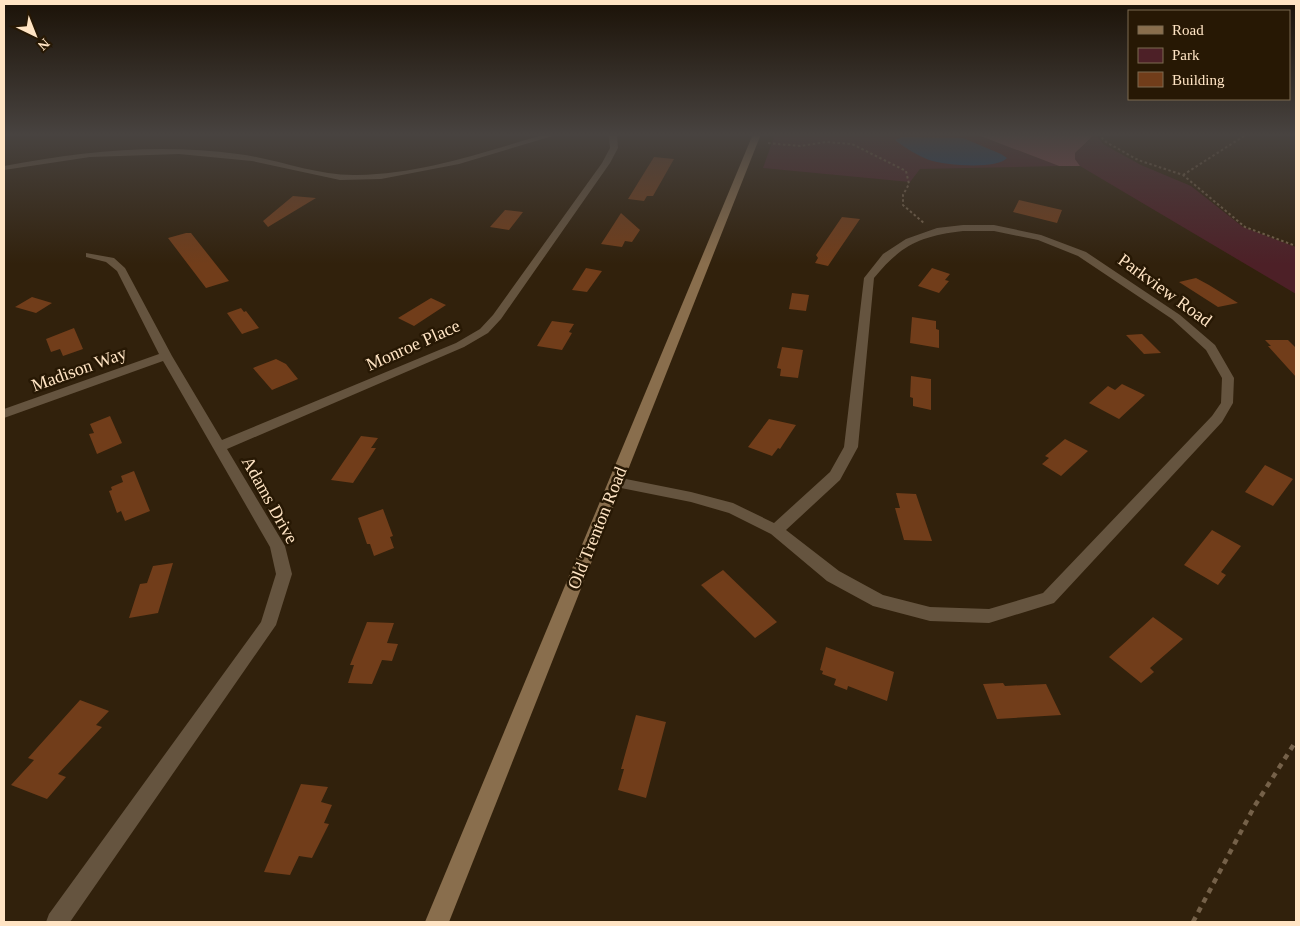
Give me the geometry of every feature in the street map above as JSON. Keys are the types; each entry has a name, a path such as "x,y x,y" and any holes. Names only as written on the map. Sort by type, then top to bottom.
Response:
{"main road":[{"name":"Old Trenton Road","path":"437,922 739,177"}],"street":[{"path":"346,177 363,177"},
{"name":"Monroe Place","path":"218,447 460,345 484,331 497,317 597,177"},
{"name":"Parkview Road","path":"616,482 691,497 733,509 776,530 833,576 879,601 930,614 989,616 1048,598 1217,419 1227,402 1228,378 1211,348 1176,317 1082,254 1041,238 994,228 937,231 909,241 887,256 869,278 851,447 834,476 776,530"},
{"name":"Adams Drive","path":"57,922 268,625 284,574 276,546 166,356 121,270 110,260 90,256"},
{"name":"Madison Way","path":"4,414 166,356"}],"path":[{"path":"908,177 909,188 903,195 903,205 912,215 937,231"},
{"path":"1186,177 1245,227 1296,246"},
{"path":"1193,922 1254,808 1296,741"}],"green space":[{"path":"860,177 914,177 910,182"},
{"path":"1099,177 1170,177 1191,186 1243,227 1296,247 1296,294"}],"building":[{"path":"641,177 664,177 653,196 647,196 644,201 628,199"},
{"path":"293,196 316,198 268,227 263,221"},
{"path":"1019,200 1062,210 1057,223 1013,212"},
{"path":"505,210 523,212 509,230 490,227"},
{"path":"621,213 640,230 632,242 625,241 622,247 601,244"},
{"path":"842,217 860,219 828,266 815,263 818,258 816,255"},
{"path":"191,233 229,281 206,288 168,238"},
{"path":"586,268 602,271 587,292 572,290"},
{"path":"932,268 950,274 945,280 949,281 939,293 918,286"},
{"path":"1196,278 1238,303 1218,307 1179,282"},
{"path":"792,293 809,295 806,311 789,309"},
{"path":"32,297 52,303 36,313 15,307"},
{"path":"431,298 446,305 414,326 398,318"},
{"path":"241,308 244,312 246,311 259,328 242,334 227,313"},
{"path":"912,317 936,321 936,329 939,330 939,348 910,343"},
{"path":"552,321 574,324 569,332 572,333 562,350 537,346"},
{"path":"74,328 83,349 63,356 60,349 51,352 46,339"},
{"path":"1142,334 1161,353 1144,354 1126,335"},
{"path":"1265,340 1288,340 1296,348 1296,377 1268,346 1271,346"},
{"path":"782,347 803,350 798,378 780,376 781,369 777,368"},
{"path":"276,359 286,364 298,379 272,390 253,368"},
{"path":"911,376 931,379 931,410 913,406 913,398 910,397"},
{"path":"1122,384 1145,395 1119,419 1089,403 1108,386 1115,390"},
{"path":"110,416 122,443 97,454 89,434 94,433 90,424"},
{"path":"769,419 796,425 780,449 778,448 772,456 748,447"},
{"path":"361,436 378,438 371,448 376,448 353,483 331,480"},
{"path":"1065,439 1088,451 1061,476 1042,464 1049,458 1045,456"},
{"path":"1265,465 1293,479 1273,506 1245,492"},
{"path":"134,471 150,511 125,521 121,511 117,513 109,491 112,490 111,487 123,482 121,476"},
{"path":"896,493 916,494 932,541 904,540 895,508 900,508"},
{"path":"383,509 393,536 390,537 394,548 374,556 370,544 367,544 358,518"},
{"path":"1212,530 1241,546 1221,572 1226,575 1218,585 1184,565"},
{"path":"173,563 158,613 129,618 140,584 147,583 153,566"},
{"path":"723,570 777,622 755,638 701,585"},
{"path":"1153,617 1183,639 1150,668 1154,672 1141,683 1109,657"},
{"path":"367,622 394,623 387,643 398,644 392,661 382,660 372,684 348,683 354,665 350,665"},
{"path":"826,647 894,672 887,701 848,686 847,690 834,685 836,679 822,674 823,671 820,670"},
{"path":"1003,683 1005,686 1046,684 1061,715 997,719 983,684"},
{"path":"80,700 109,711 96,725 102,727 58,774 66,777 47,799 11,785 34,760 28,758"},
{"path":"636,715 666,722 646,798 618,790 624,769 621,769"},
{"path":"301,784 328,787 321,802 332,805 324,823 329,824 312,858 299,856 290,875 264,872"}]}
